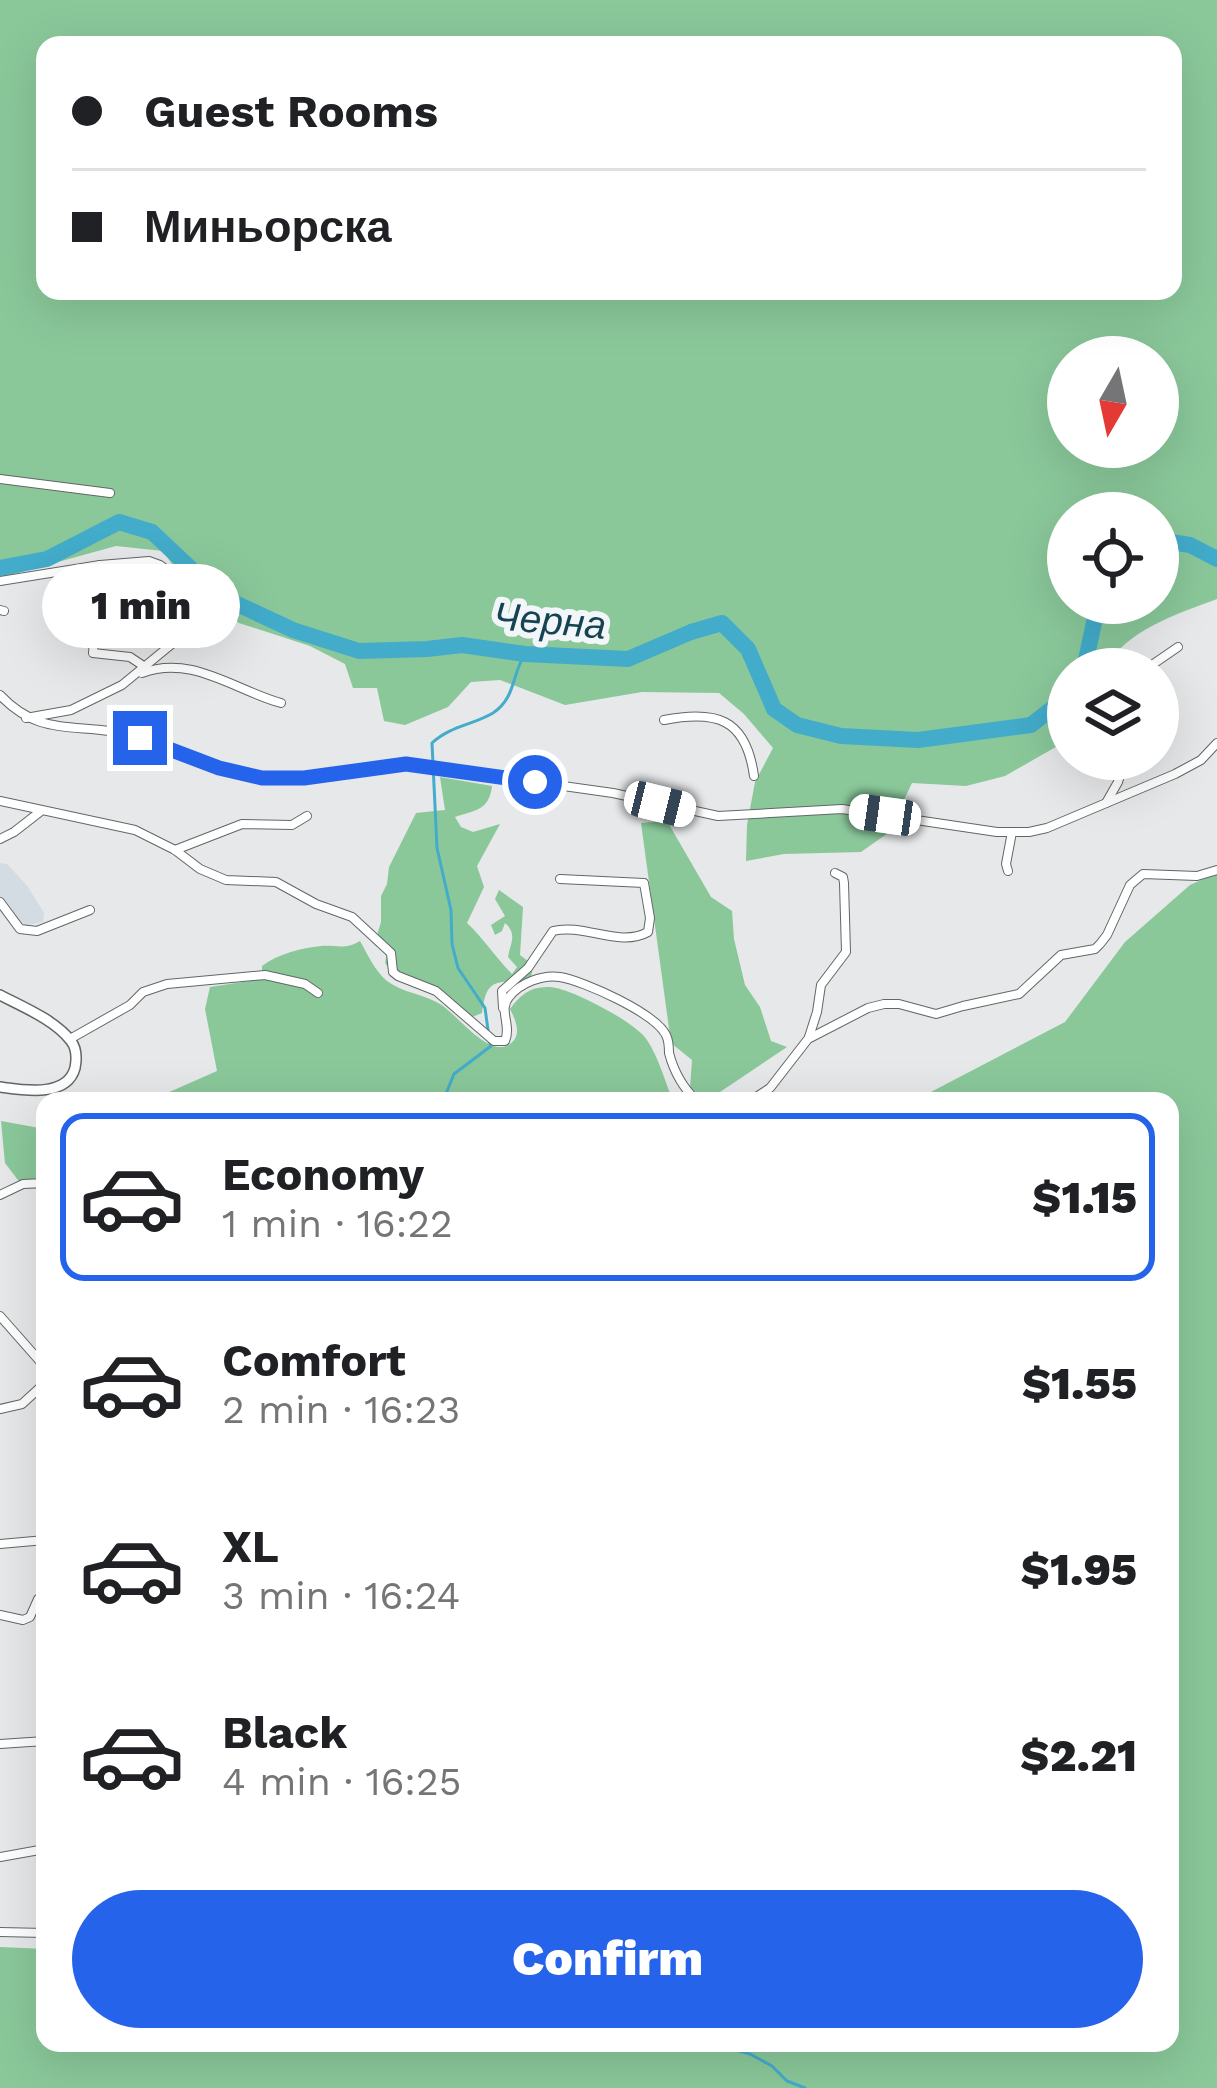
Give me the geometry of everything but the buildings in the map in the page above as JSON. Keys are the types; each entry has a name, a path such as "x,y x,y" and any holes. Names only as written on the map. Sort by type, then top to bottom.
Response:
{"street":[{"path":"0,479 110,493"},
{"path":"0,581 149,561 179,579 199,614 145,667 106,695 71,710 26,718"},
{"path":"100,565 93,653 130,657 145,667"},
{"path":"134,675 171,666 223,679 280,703"},
{"path":"0,695 26,718 45,725 111,730 245,776 304,778 391,765 437,767 613,793 718,816 842,809 1012,832 1047,828 1105,804 1190,767 1217,743"},
{"path":"664,720 694,714 728,723 750,758 754,776"},
{"path":"1105,804 1119,780"},
{"path":"0,800 135,830 210,874 226,880 276,882 352,917 391,953 393,972 436,991 494,1041 505,1040 510,1030 502,991 528,968 553,931 566,928 622,938 648,932 644,883 560,879"},
{"path":"0,839 42,810"},
{"path":"175,850 242,824 292,825 307,816"},
{"path":"1008,871 1012,832"},
{"path":"808,1039 849,1016 884,1004 936,1014 1019,994 1061,955 1095,949 1117,917 1130,885 1143,874 1197,876 1217,870"},
{"path":"764,1092 808,1039 821,985 846,952 844,883 835,872"},
{"path":"0,902 20,929 28,931 90,910"},
{"path":"70,1039 130,1005 143,992 167,984 265,975 305,984 318,993"},
{"path":"504,1009 520,988 544,977 557,976 606,994 664,1031 678,1078 690,1092"},
{"path":"0,994 52,1024 70,1039 76,1057 72,1076 64,1084 50,1089 0,1087"},
{"path":"0,1196 23,1184 36,1183"},
{"path":"0,1316 36,1357"},
{"path":"0,1409 22,1404 36,1391"},
{"path":"0,1544 36,1541"},
{"path":"0,1615 23,1620 30,1617 36,1604"},
{"path":"0,1744 36,1742"},
{"path":"0,1856 36,1850"},
{"path":"0,1932 36,1933"}],"shaded area":[{"path":"0,863 7,864 28,887 44,913 43,922 19,927 0,904"}],"green space":[{"path":"0,0 1217,0 1217,599 1179,614 1179,492 1047,492 1047,624 1157,624 1121,648 1047,648 1047,752 1005,776 966,786 912,783 888,833 861,852 784,854 746,861 755,782 773,748 719,693 642,692 565,705 500,680 471,682 448,707 405,725 384,721 377,688 353,688 345,664 310,646 239,623 197,601 163,551 116,546 0,578"},
{"path":"440,777 492,786 484,805 455,817 461,827 473,832 500,824 477,866 484,887 467,923 512,974 517,967 508,957 511,931 505,923 495,935 491,925 505,916 495,899 499,890 523,907 520,955 533,965 531,978 490,987 482,1013 470,1018 444,994 391,971 385,963 387,954 375,942 389,867 416,813 445,810"},
{"path":"667,821 711,897 732,911 745,985 760,1007 771,1041 787,1047 720,1092 690,1088 692,1060 671,1043 641,823"},
{"path":"1217,873 1217,2088 0,2088 0,1947 36,1949 36,2052 1179,2052 1179,1092 931,1092 1065,1022 1125,942 1190,885"},
{"path":"360,941 387,981 440,1004 493,1046 514,1040 517,1027 510,1009 522,996 543,987 571,993 641,1033 670,1092 169,1092 217,1071 205,1009 210,987 262,979 262,966 290,952"},
{"path":"1,1121 36,1127 36,1189 24,1188 5,1163"}],"waterway":[{"name":"Черна","path":"0,568 47,559 119,522 152,532 220,596 293,630 359,651 462,645 525,654 628,659 722,623 748,649 774,709 797,725 841,736 918,740 1031,725 1047,712"},
{"name":"Черна","path":"1179,543 1217,559"},
{"name":"Черна","path":"1089,648 1094,624"},
{"path":"488,1030 485,1008 458,968 452,944 451,910 437,848 432,743 500,707 525,654"},
{"path":"447,1092 454,1074 491,1046 489,1040"},
{"path":"743,2052 805,2088"}],"route":[{"path":"140,738 219,768 262,778 304,778 406,764 535,782"}]}
